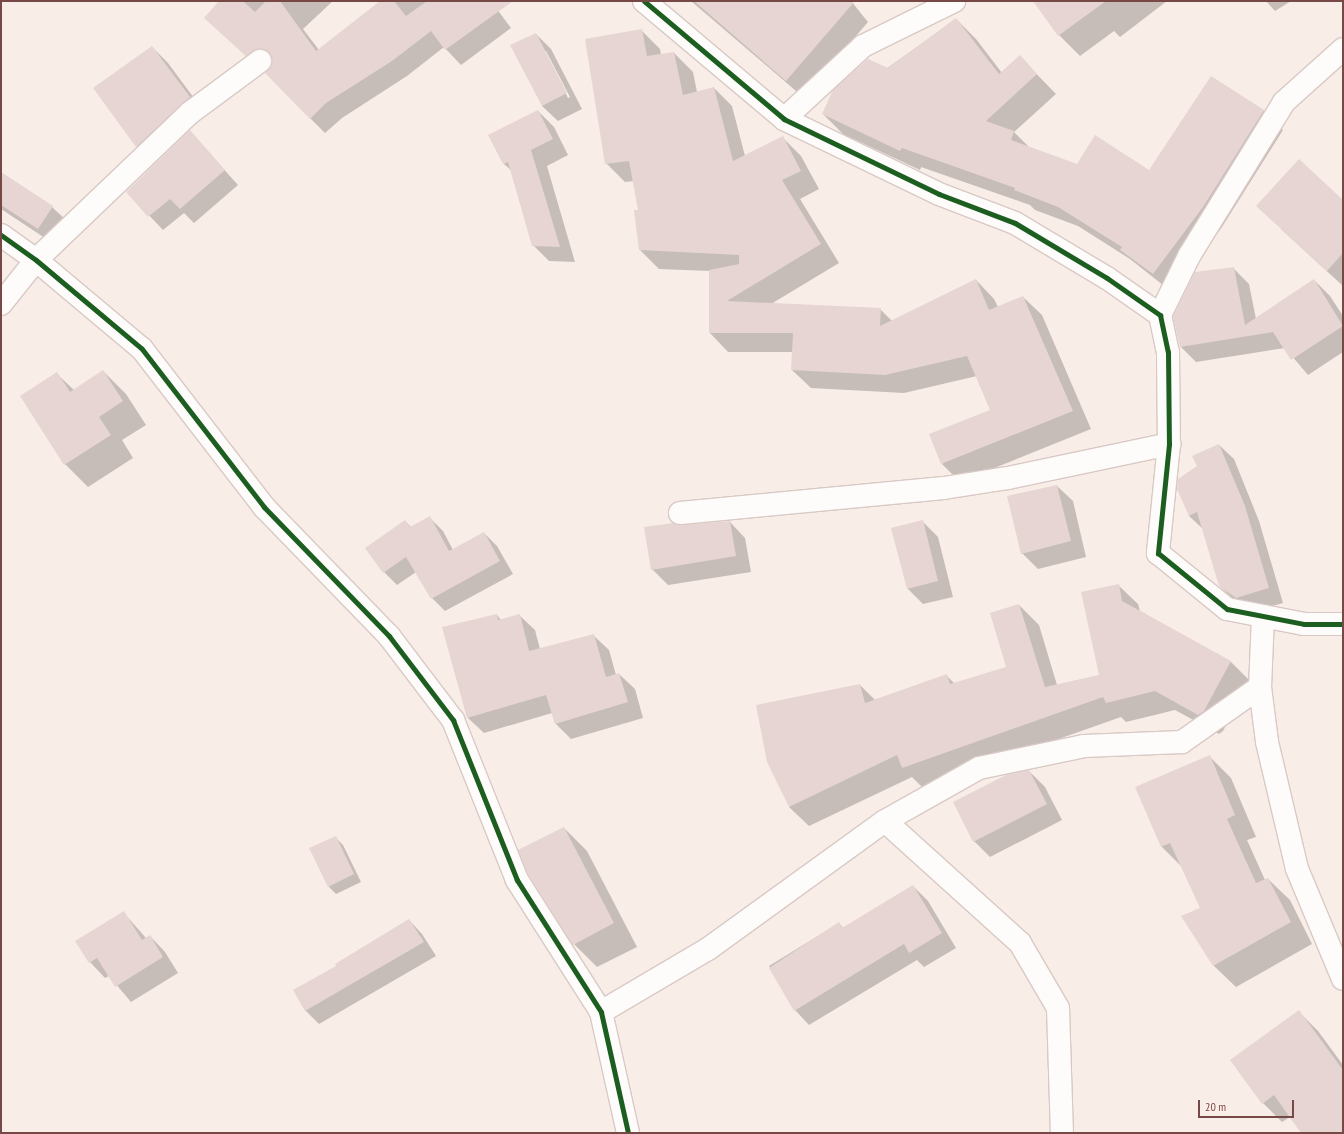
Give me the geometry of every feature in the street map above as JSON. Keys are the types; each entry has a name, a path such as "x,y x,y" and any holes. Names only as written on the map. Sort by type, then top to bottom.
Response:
{"street":[{"path":"644,1 784,119 939,194 1014,223 1107,278 1160,315"},
{"path":"784,119 863,46 954,1"},
{"path":"1343,49 1284,102 1189,256 1160,315 1168,352 1169,444 1158,553 1227,609 1304,624 1343,624"},
{"path":"1,304 36,260 192,112 260,61"},
{"path":"1,235 36,260 142,349 264,507 389,636 453,720 517,880 601,1012 628,1133"},
{"path":"680,513 944,488 1008,478 1169,444"},
{"path":"1263,616 1260,687 1266,742 1297,869 1343,979"},
{"path":"601,1012 708,949 885,821 979,768 1084,746 1182,742 1260,687"},
{"path":"885,821 1020,942 1058,1008 1062,1133"}],"building":[{"path":"219,1 243,1 255,12 266,1 280,1 316,51 380,1 394,1 406,16 427,1 513,1 445,50 431,31 392,61 326,103 310,119 265,73 272,66 270,53 259,49 246,56 204,18"},
{"path":"694,1 855,1 786,81"},
{"path":"1033,1 1106,1 1058,36"},
{"path":"956,18 999,74 1020,55 1037,74 986,121 1014,131 1011,140 1077,164 1095,135 1149,170 1211,76 1264,110 1203,207 1153,274 1120,250 1122,247 1058,207 1014,190 1015,188 902,148 900,151 822,114 833,90 868,59 888,68"},
{"path":"642,29 647,56 674,52 683,95 714,87 733,161 783,136 801,171 782,180 821,244 727,301 881,308 880,326 976,279 989,310 1023,296 1073,411 941,464 929,434 990,410 967,356 885,375 791,370 793,333 709,333 709,270 739,264 739,255 639,250 634,210 638,210 629,161 605,164 585,39"},
{"path":"536,33 567,93 542,106 510,45"},
{"path":"152,46 190,97 136,147 93,88"},
{"path":"538,110 553,139 531,150 560,247 532,246 508,162 503,164 488,135"},
{"path":"190,130 225,170 180,209 170,199 148,217 126,192"},
{"path":"1299,159 1343,200 1343,253 1327,271 1256,206"},
{"path":"1,172 53,206 38,229 1,205"},
{"path":"1234,267 1245,325 1314,279 1343,326 1291,360 1273,332 1180,347 1173,317 1195,272"},
{"path":"103,370 123,401 99,417 111,435 64,465 20,396 57,372 70,392"},
{"path":"1219,444 1245,506 1269,588 1236,598 1219,586 1197,512 1189,516 1177,489 1178,479 1197,466 1192,456"},
{"path":"1057,485 1071,541 1021,554 1007,496"},
{"path":"430,516 449,551 484,532 500,561 431,599 406,557 383,573 365,548 405,520 410,527"},
{"path":"923,520 938,581 907,589 891,528"},
{"path":"730,521 736,556 651,570 644,527 673,523 681,525"},
{"path":"1119,584 1122,601 1231,661 1204,711 1198,715 1155,691 1106,703 1103,697 902,768 897,755 789,807 767,762 756,705 860,684 865,703 947,674 950,684 1006,667 990,613 1019,604 1045,687 1099,675 1081,592"},
{"path":"497,614 498,620 520,614 529,651 594,634 606,677 619,673 628,702 555,724 546,695 467,718 442,627"},
{"path":"1210,755 1235,815 1227,819 1256,883 1268,878 1291,922 1213,966 1181,916 1200,908 1170,843 1161,847 1135,787"},
{"path":"1029,770 1047,804 973,842 953,802 1006,775"},
{"path":"564,827 614,923 573,945 528,874 518,850"},
{"path":"336,836 354,874 328,887 309,848"},
{"path":"913,885 942,933 909,953 904,944 794,1011 769,968 839,922 842,928"},
{"path":"124,911 142,940 150,935 163,957 115,987 97,958 89,963 75,941"},
{"path":"409,919 424,942 305,1011 293,990 336,966 335,964"},
{"path":"1299,1010 1343,1070 1343,1133 1301,1133 1274,1095 1262,1104 1230,1060"}],"cycle path":[{"path":"644,1 784,119 939,194 1015,223 1107,278 1160,315 1168,352 1169,444 1158,553 1227,609 1304,624 1343,624"},
{"path":"1,235 36,260 142,349 264,507 389,636 453,720 517,880 601,1012 628,1133"}]}
